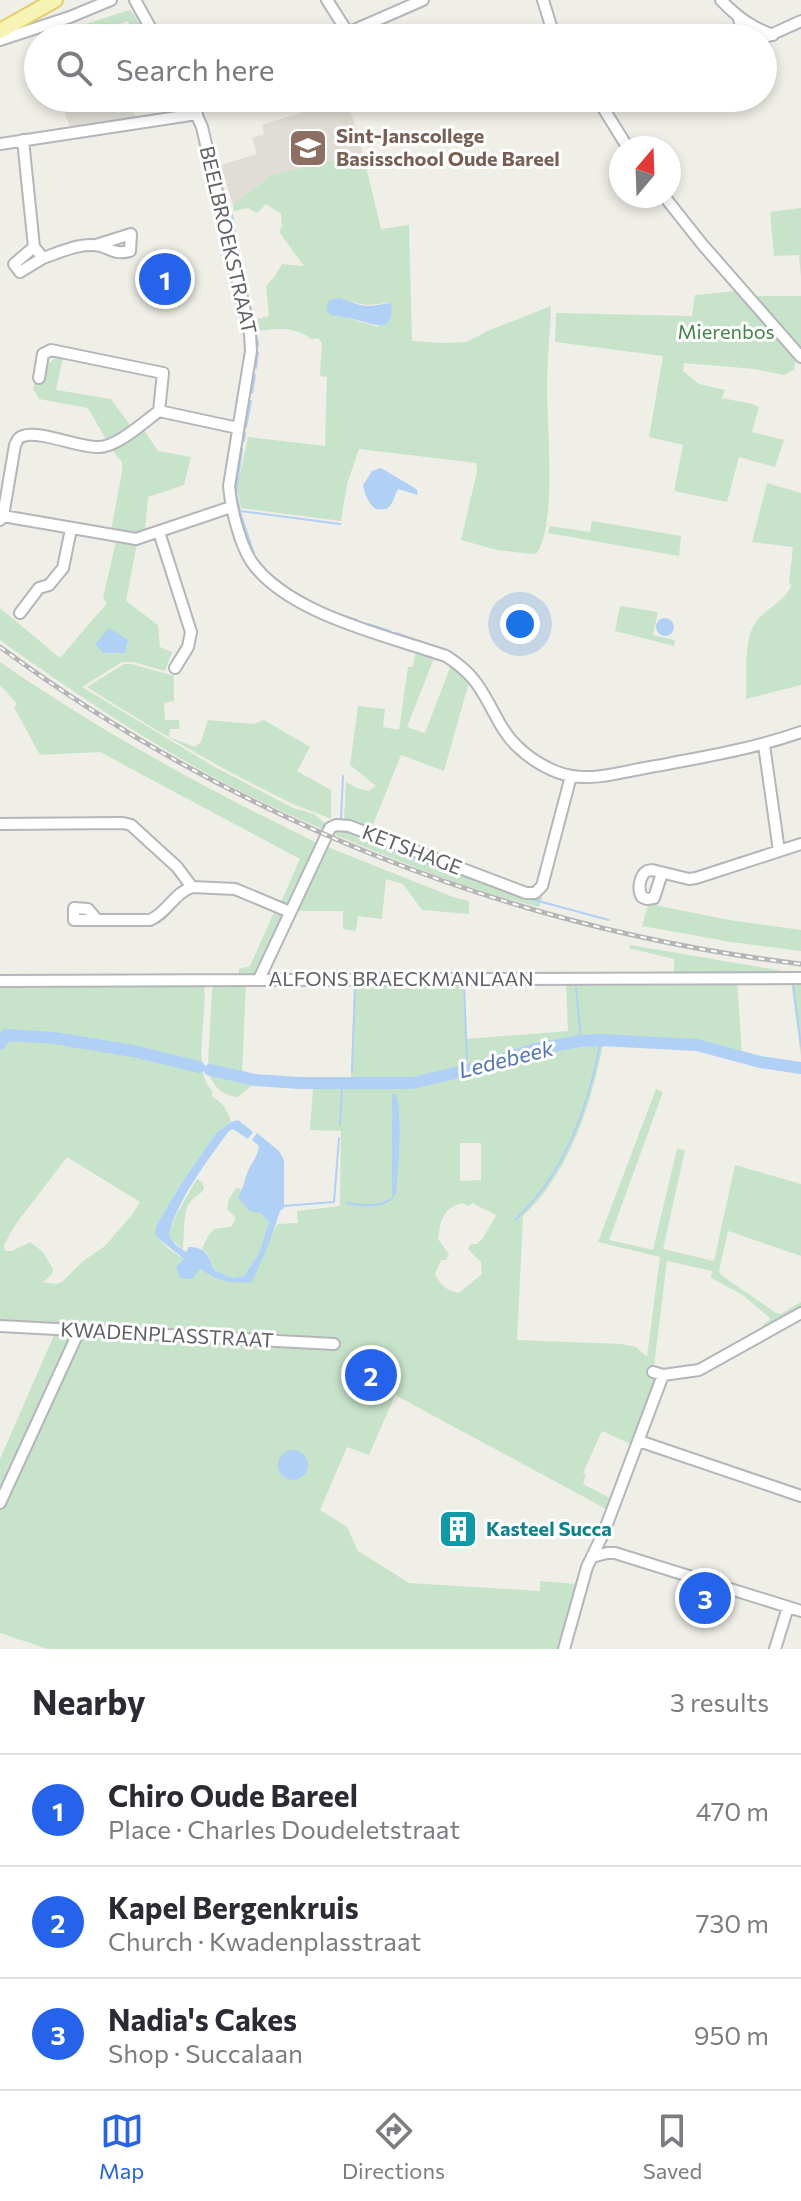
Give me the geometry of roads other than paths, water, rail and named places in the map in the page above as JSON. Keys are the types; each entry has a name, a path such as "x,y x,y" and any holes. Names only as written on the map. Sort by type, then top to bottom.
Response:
{"main road":[{"path":"0,24 41,0"},
{"path":"0,31 55,0"}],"street":[{"path":"49,24 111,0"},
{"path":"135,0 148,24"},
{"path":"327,0 342,24"},
{"path":"368,24 423,0"},
{"path":"543,0 550,24"},
{"path":"721,0 748,24"},
{"path":"738,18 740,24"},
{"path":"777,32 801,21"},
{"path":"0,40 24,32"},
{"path":"606,112 621,136"},
{"path":"0,144 197,114"},
{"name":"BEELBROEKSTRAAT","path":"197,114 213,170 250,334 251,351 229,486 231,507 249,557 271,583 315,611 446,656 476,682 517,747 538,762 571,776 615,774 764,745 801,732"},
{"path":"23,140 34,247 43,258"},
{"path":"674,208 801,357"},
{"path":"34,247 14,264 20,272 43,258 96,245"},
{"path":"717,262 732,263"},
{"path":"39,378 43,354 51,350 163,373 159,411"},
{"path":"231,507 136,539 2,518 15,445 18,438 24,435 103,447 159,411 238,428"},
{"path":"20,613 39,588 49,585 63,568 71,529"},
{"path":"159,532 191,632 188,647 175,668"},
{"path":"764,745 779,851"},
{"name":"KETSHAGE","path":"259,979 330,828 349,826 526,893 537,892 542,886 571,776"},
{"path":"0,824 131,825 177,867 192,887"},
{"path":"662,873 696,878 801,844"},
{"path":"97,920 156,918 180,892 192,887 235,889 290,912"},
{"name":"ALFONS BRAECKMANLAAN","path":"0,981 801,978"},
{"path":"564,1649 587,1567 639,1441 658,1373 699,1370 801,1313"},
{"name":"KWADENPLASSTRAAT","path":"0,1326 334,1344"},
{"path":"0,1503 79,1331"},
{"path":"639,1441 801,1496"},
{"path":"604,1532 609,1548 615,1553"},
{"path":"592,1557 615,1553 801,1611"},
{"path":"775,1649 788,1607"}],"water":[{"path":"340,298 365,306 391,303 390,319 383,325 377,325 330,315 326,310 329,300"},
{"path":"381,468 413,487 418,495 398,489 389,507 376,509 367,498 363,485 372,471"},
{"path":"665,618 674,627 665,636 656,627"},
{"path":"109,628 128,640 125,653 103,653 95,644"},
{"path":"392,1093 396,1095 398,1104 400,1129 396,1194 392,1198"},
{"path":"238,1120 253,1132 248,1139 233,1129 229,1131 185,1196 169,1236 186,1252 189,1247 203,1251 214,1270 232,1278 244,1276 259,1253 269,1222 261,1213 250,1211 238,1198 258,1151 259,1146 252,1140 257,1133 279,1151 284,1160 284,1208 280,1211 252,1282 225,1281 200,1269 192,1279 180,1278 176,1267 184,1259 158,1238 156,1226 216,1133"},
{"path":"293,1450 304,1454 308,1465 304,1476 293,1480 282,1476 278,1465 282,1454"}],"waterway":[{"path":"232,215 240,261"},
{"path":"243,276 256,332"},
{"path":"257,338 258,346"},
{"path":"256,368 258,353"},
{"path":"252,393 255,375"},
{"path":"246,427 251,401"},
{"path":"244,441 245,433"},
{"path":"242,449 236,493 240,511 340,524"},
{"path":"240,512 254,554"},
{"path":"275,578 289,589"},
{"path":"294,592 303,598"},
{"path":"333,612 357,620"},
{"path":"368,624 390,631"},
{"path":"396,633 413,639"},
{"path":"424,643 437,647"},
{"path":"341,819 343,776"},
{"path":"347,831 393,851 506,891"},
{"path":"527,898 609,920"},
{"path":"793,984 801,1046"},
{"path":"464,986 467,1059"},
{"path":"352,1072 355,988"},
{"path":"576,988 581,1041"},
{"name":"Ledebeek","path":"0,1044 6,1035 54,1038 133,1051 199,1067"},
{"path":"515,1220 548,1182 572,1137 590,1089 601,1040"},
{"name":"Ledebeek","path":"210,1070 255,1080 299,1083 412,1083 536,1049 601,1040 697,1045 760,1062 801,1068"},
{"path":"340,1125 342,1083"},
{"path":"283,1206 334,1202 339,1138"},
{"path":"347,1203 376,1205 392,1198"}],"railway":[{"path":"0,647 90,709 184,765 280,814 380,857 482,894 587,924 693,947 801,964"}],"place":[{"name":"Sint-Janscollege Basisschool Oude Bareel","path":"308,148"},
{"name":"Chiro Oude Bareel","path":"165,279"},
{"name":"Kapel Bergenkruis","path":"371,1375"},
{"name":"Kasteel Succa","path":"458,1529"},
{"name":"Nadia's Cakes","path":"705,1598"}],"park label":[{"name":"Mierenbos","path":"726,332"}]}
